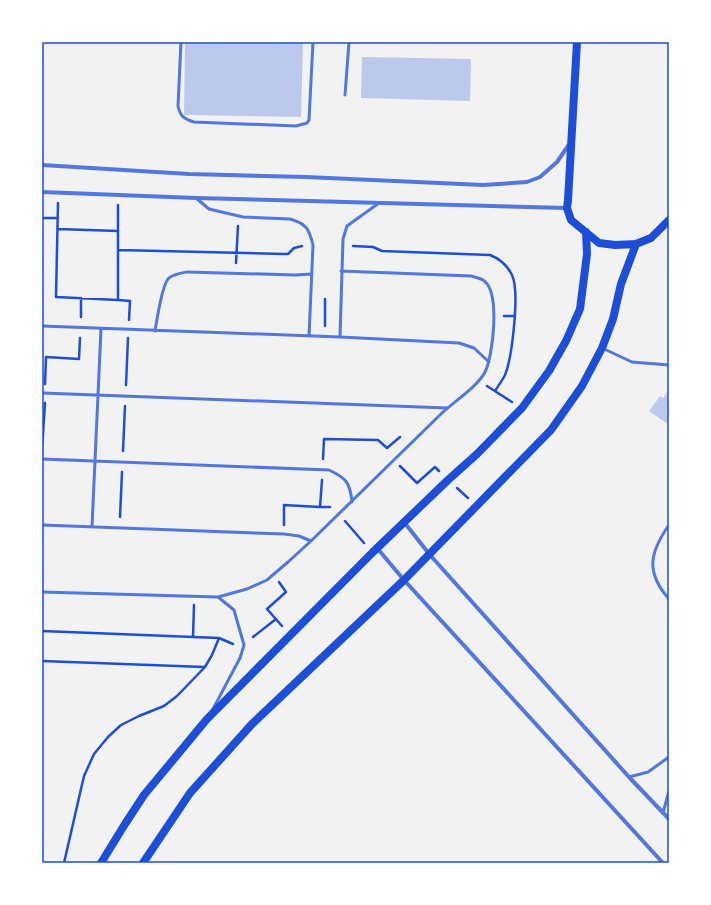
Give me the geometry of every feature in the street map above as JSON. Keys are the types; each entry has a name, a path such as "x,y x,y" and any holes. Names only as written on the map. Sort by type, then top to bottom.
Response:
{"main road":[{"path":"577,42 568,208 572,220 600,242 615,245 636,244 651,238 669,220"},
{"path":"102,863 144,795 207,720 375,550 477,454 522,408 549,371 566,341 580,310 587,254 586,232"},
{"path":"143,863 190,793 252,724 430,555 551,430 582,386 602,348 613,319 621,284 636,244"}],"street":[{"path":"42,165 189,174 306,177 483,185 527,182 540,177 557,162 571,141"},
{"path":"42,192 196,198 568,208"},
{"path":"404,522 430,555 628,777 669,819"},
{"path":"375,550 663,863"}],"lane":[{"path":"181,42 178,106 179,112 185,119 194,122 296,126 307,123 309,120 313,42"},
{"path":"346,96 348,42"},
{"path":"196,198 209,209 238,216 290,219 306,226 310,232 313,245 309,336"},
{"path":"340,337 343,239 347,226 380,202"},
{"path":"42,592 218,597 247,589 267,580 311,541 447,408 478,381 489,362 493,334 494,311 492,293 484,280 471,276 341,271"},
{"path":"155,331 164,286 168,279 176,274 187,272 295,275 312,274"},
{"path":"42,326 324,336 459,343 474,348 489,362"},
{"path":"92,527 101,329"},
{"path":"602,348 632,362 669,365"},
{"path":"44,393 447,408"},
{"path":"42,458 95,462 323,469 343,476 351,490 352,502"},
{"path":"42,525 284,534 299,536 311,541"},
{"path":"669,525 656,546 652,568 661,589 669,599"},
{"path":"207,720 240,658 244,645 234,610 218,597"},
{"path":"628,777 648,772 669,757"},
{"path":"663,813 669,791"}],"path":[{"path":"59,192 56,297 130,301 120,528"},
{"path":"118,195 118,300"},
{"path":"236,274 238,216"},
{"path":"42,218 58,218"},
{"path":"58,229 118,231"},
{"path":"42,458 46,358 79,359 81,298"},
{"path":"311,299 341,300"},
{"path":"324,336 325,299"},
{"path":"478,381 522,408"},
{"path":"320,507 324,439 378,440 387,448 403,434"},
{"path":"284,534 284,506 332,508 375,550"},
{"path":"273,574 286,592 267,609 291,636"},
{"path":"193,637 195,596"},
{"path":"42,631 218,638 212,655 205,667 177,696 164,706 121,725 108,737 94,754 84,776 64,863"},
{"path":"42,661 205,667"}],"building":[{"path":"185,42 303,42 301,117 184,115"},
{"path":"362,57 471,59 470,101 361,98"},
{"path":"669,389 669,425 649,411 660,396 663,398"}]}
